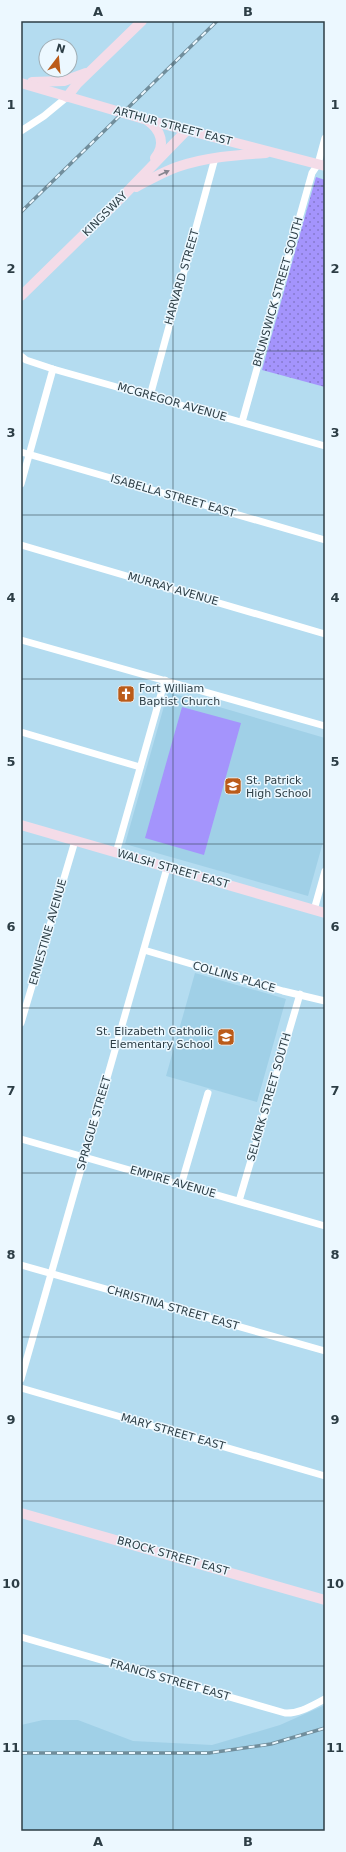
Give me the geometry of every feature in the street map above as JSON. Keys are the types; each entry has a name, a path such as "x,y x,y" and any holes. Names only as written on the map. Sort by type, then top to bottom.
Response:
{"main road":[{"path":"66,97 138,22"},
{"path":"21,82 64,82 90,72"},
{"name":"ARTHUR STREET EAST","path":"21,82 66,97 144,119 321,165"},
{"path":"128,190 160,152 161,138 153,125 144,119"},
{"name":"KINGSWAY","path":"21,296 187,130"},
{"path":"128,190 177,167 215,158 276,153"},
{"name":"WALSH STREET EAST","path":"21,825 325,914"},
{"name":"BROCK STREET EAST","path":"21,1513 325,1600"}],"street":[{"path":"21,131 44,116 66,97"},
{"name":"BRUNSWICK STREET SOUTH","path":"242,422 312,173 321,165 325,138"},
{"name":"HARVARD STREET","path":"150,396 215,158"},
{"name":"MCGREGOR AVENUE","path":"21,356 26,360 53,368 325,446"},
{"path":"21,484 53,368"},
{"name":"ISABELLA STREET EAST","path":"21,452 325,540"},
{"name":"MURRAY AVENUE","path":"21,545 325,634"},
{"path":"21,640 325,726"},
{"path":"116,853 165,680"},
{"path":"21,732 140,767"},
{"name":"ERNESTINE AVENUE","path":"21,1023 74,841"},
{"name":"SPRAGUE STREET","path":"21,1379 167,868"},
{"path":"314,910 325,871"},
{"name":"COLLINS PLACE","path":"144,950 283,991 325,1001"},
{"name":"SELKIRK STREET SOUTH","path":"238,1201 300,994"},
{"path":"181,1185 208,1093"},
{"name":"EMPIRE AVENUE","path":"21,1139 325,1226"},
{"name":"CHRISTINA STREET EAST","path":"21,1264 325,1352"},
{"name":"MARY STREET EAST","path":"21,1388 325,1476"},
{"name":"FRANCIS STREET EAST","path":"21,1637 285,1713 292,1714 325,1699"}],"shaded area":[{"path":"316,177 325,180 325,387 262,370"},
{"name":"St. Patrick High School","path":"168,692 325,738 325,835 308,896 125,844"},
{"path":"182,707 241,723 204,855 145,838"},
{"name":"St. Elizabeth Catholic Elementary School","path":"195,973 286,999 257,1102 166,1076"},
{"path":"325,1705 325,1831 21,1831 21,1725 43,1720 78,1720 133,1741 212,1745 280,1725"}],"railway":[{"path":"21,212 217,21"},
{"path":"21,1753 209,1753 271,1744 325,1728"}],"place":[{"name":"Fort William Baptist Church","path":"126,694"},
{"name":"St. Patrick High School","path":"233,786"},
{"name":"St. Elizabeth Catholic Elementary School","path":"226,1037"}]}
